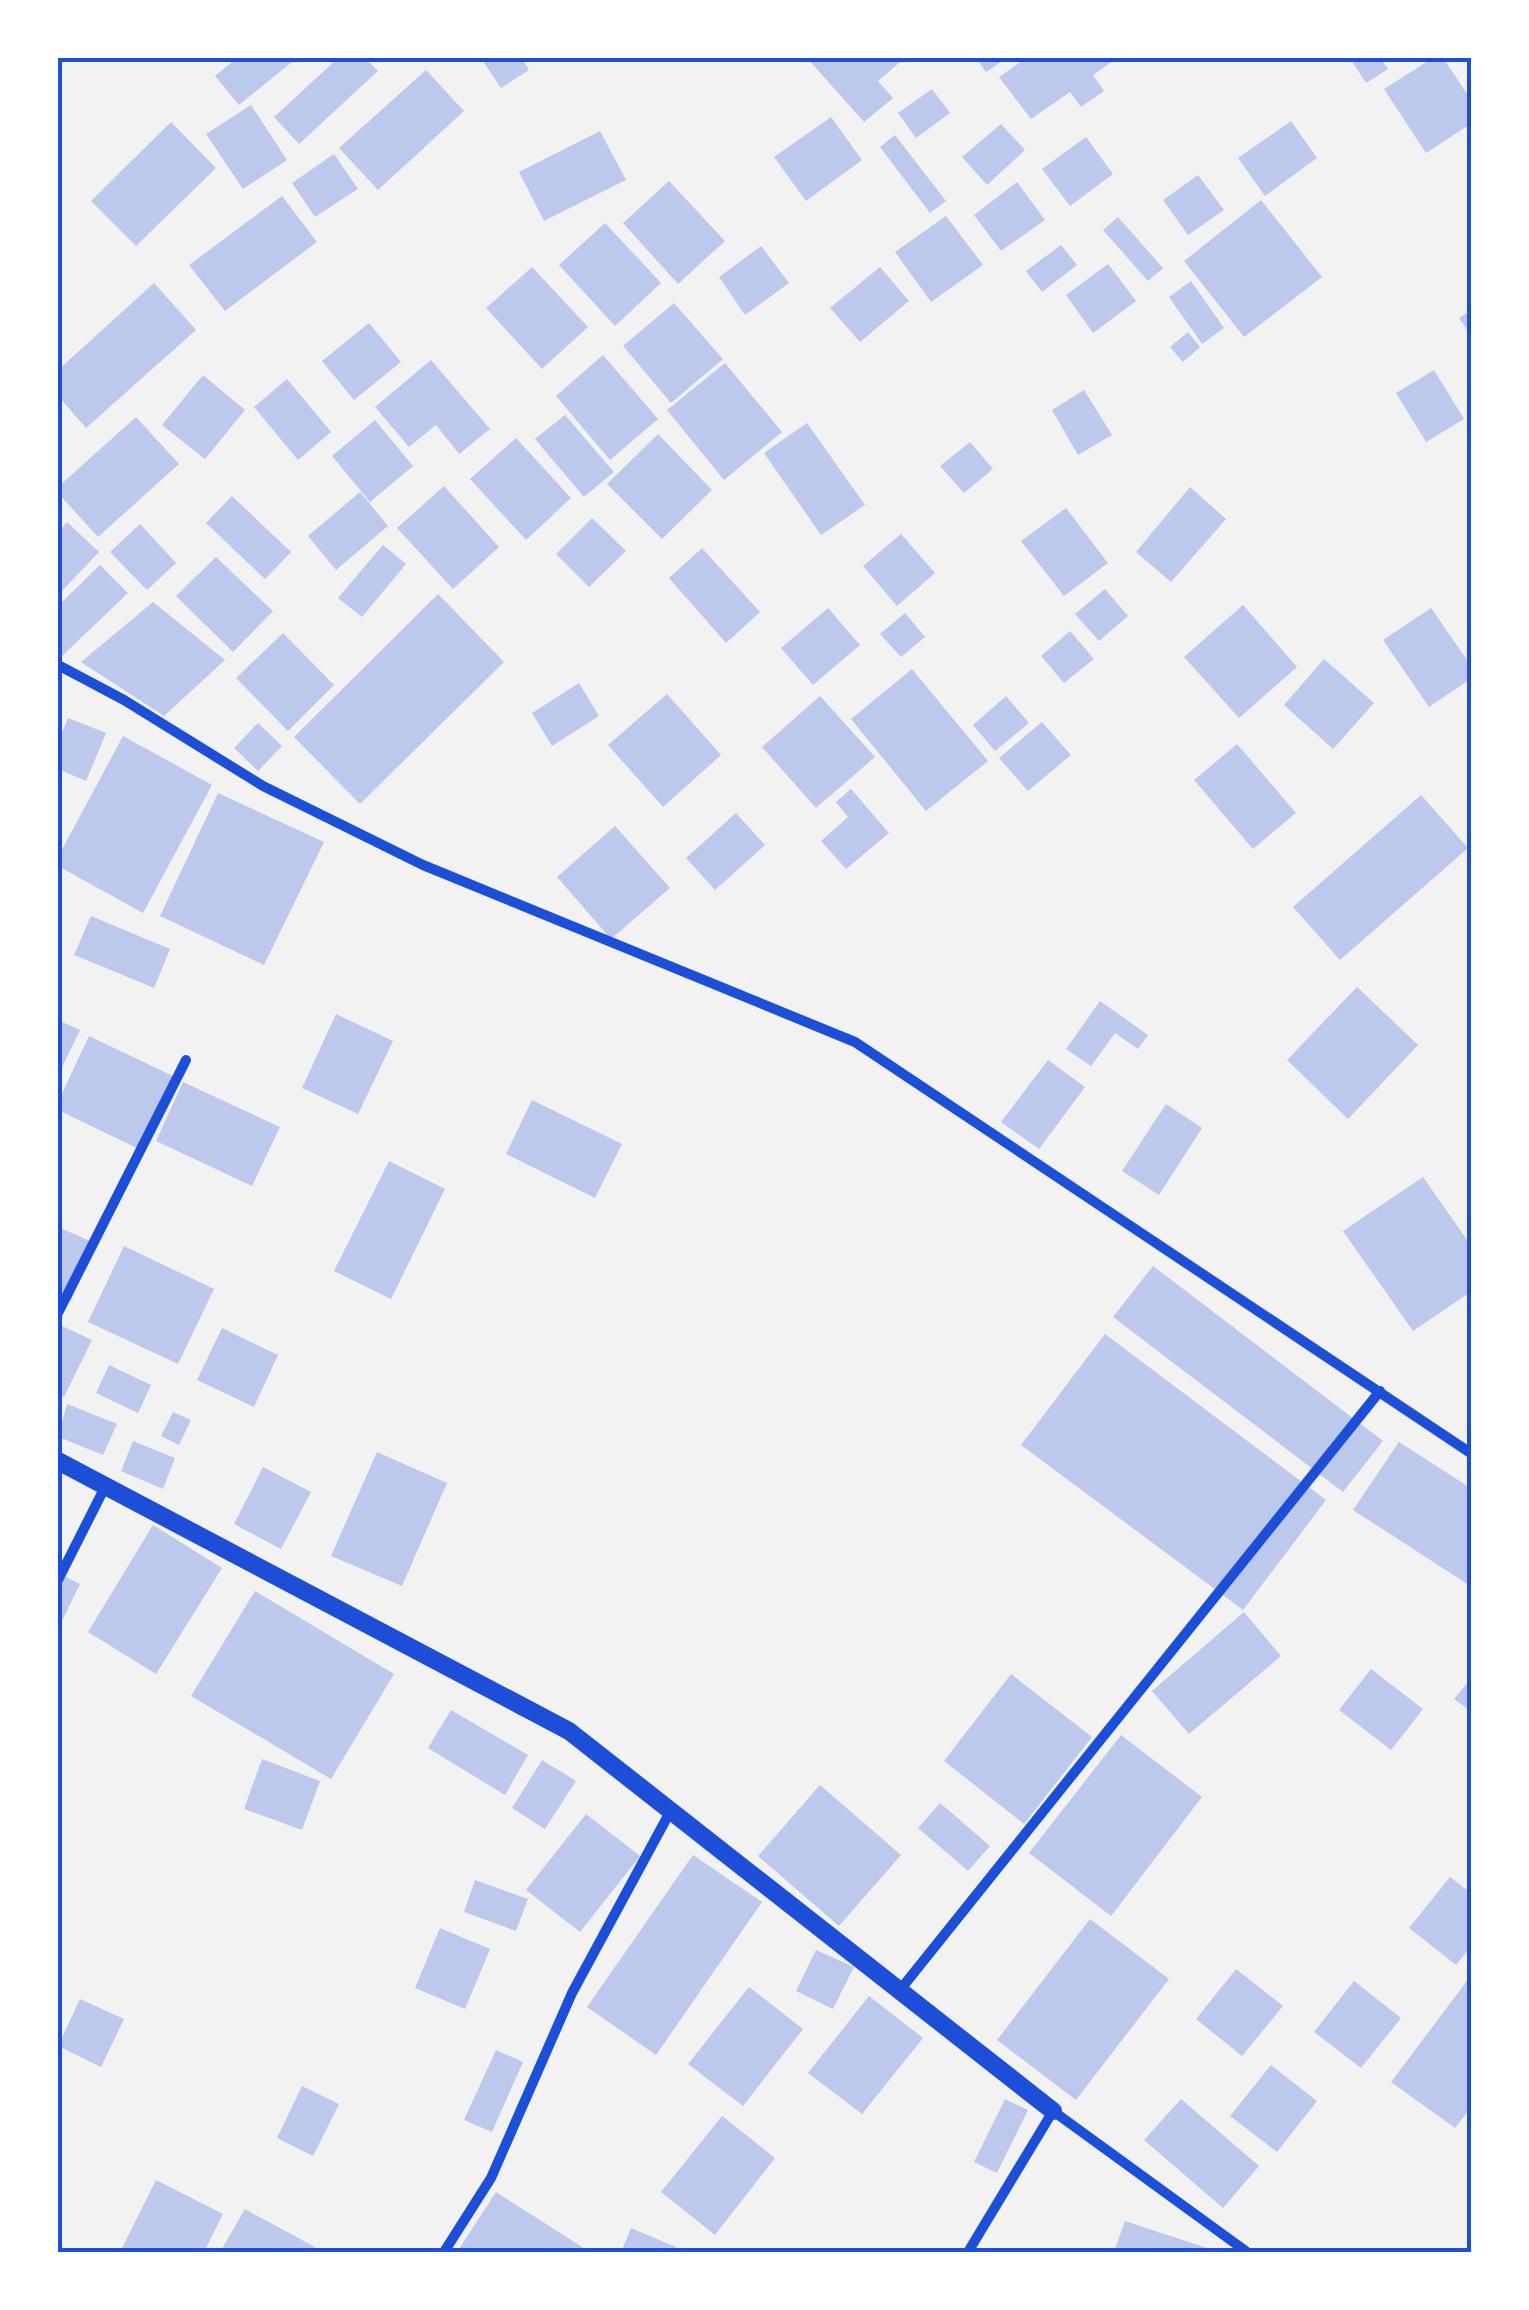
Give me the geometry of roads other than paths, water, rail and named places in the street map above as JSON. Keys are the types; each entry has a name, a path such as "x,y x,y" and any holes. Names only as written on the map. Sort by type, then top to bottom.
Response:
{"street":[{"path":"58,665 124,700 264,786 423,865 855,1042 1472,1454"},
{"path":"58,1313 186,1060"},
{"path":"900,1990 1380,1391"},
{"path":"58,1460 569,1731 1053,2111 1247,2252"},
{"path":"58,1580 106,1485"},
{"path":"444,2252 491,2178 572,1992 670,1812"},
{"path":"968,2252 1053,2111"}]}
